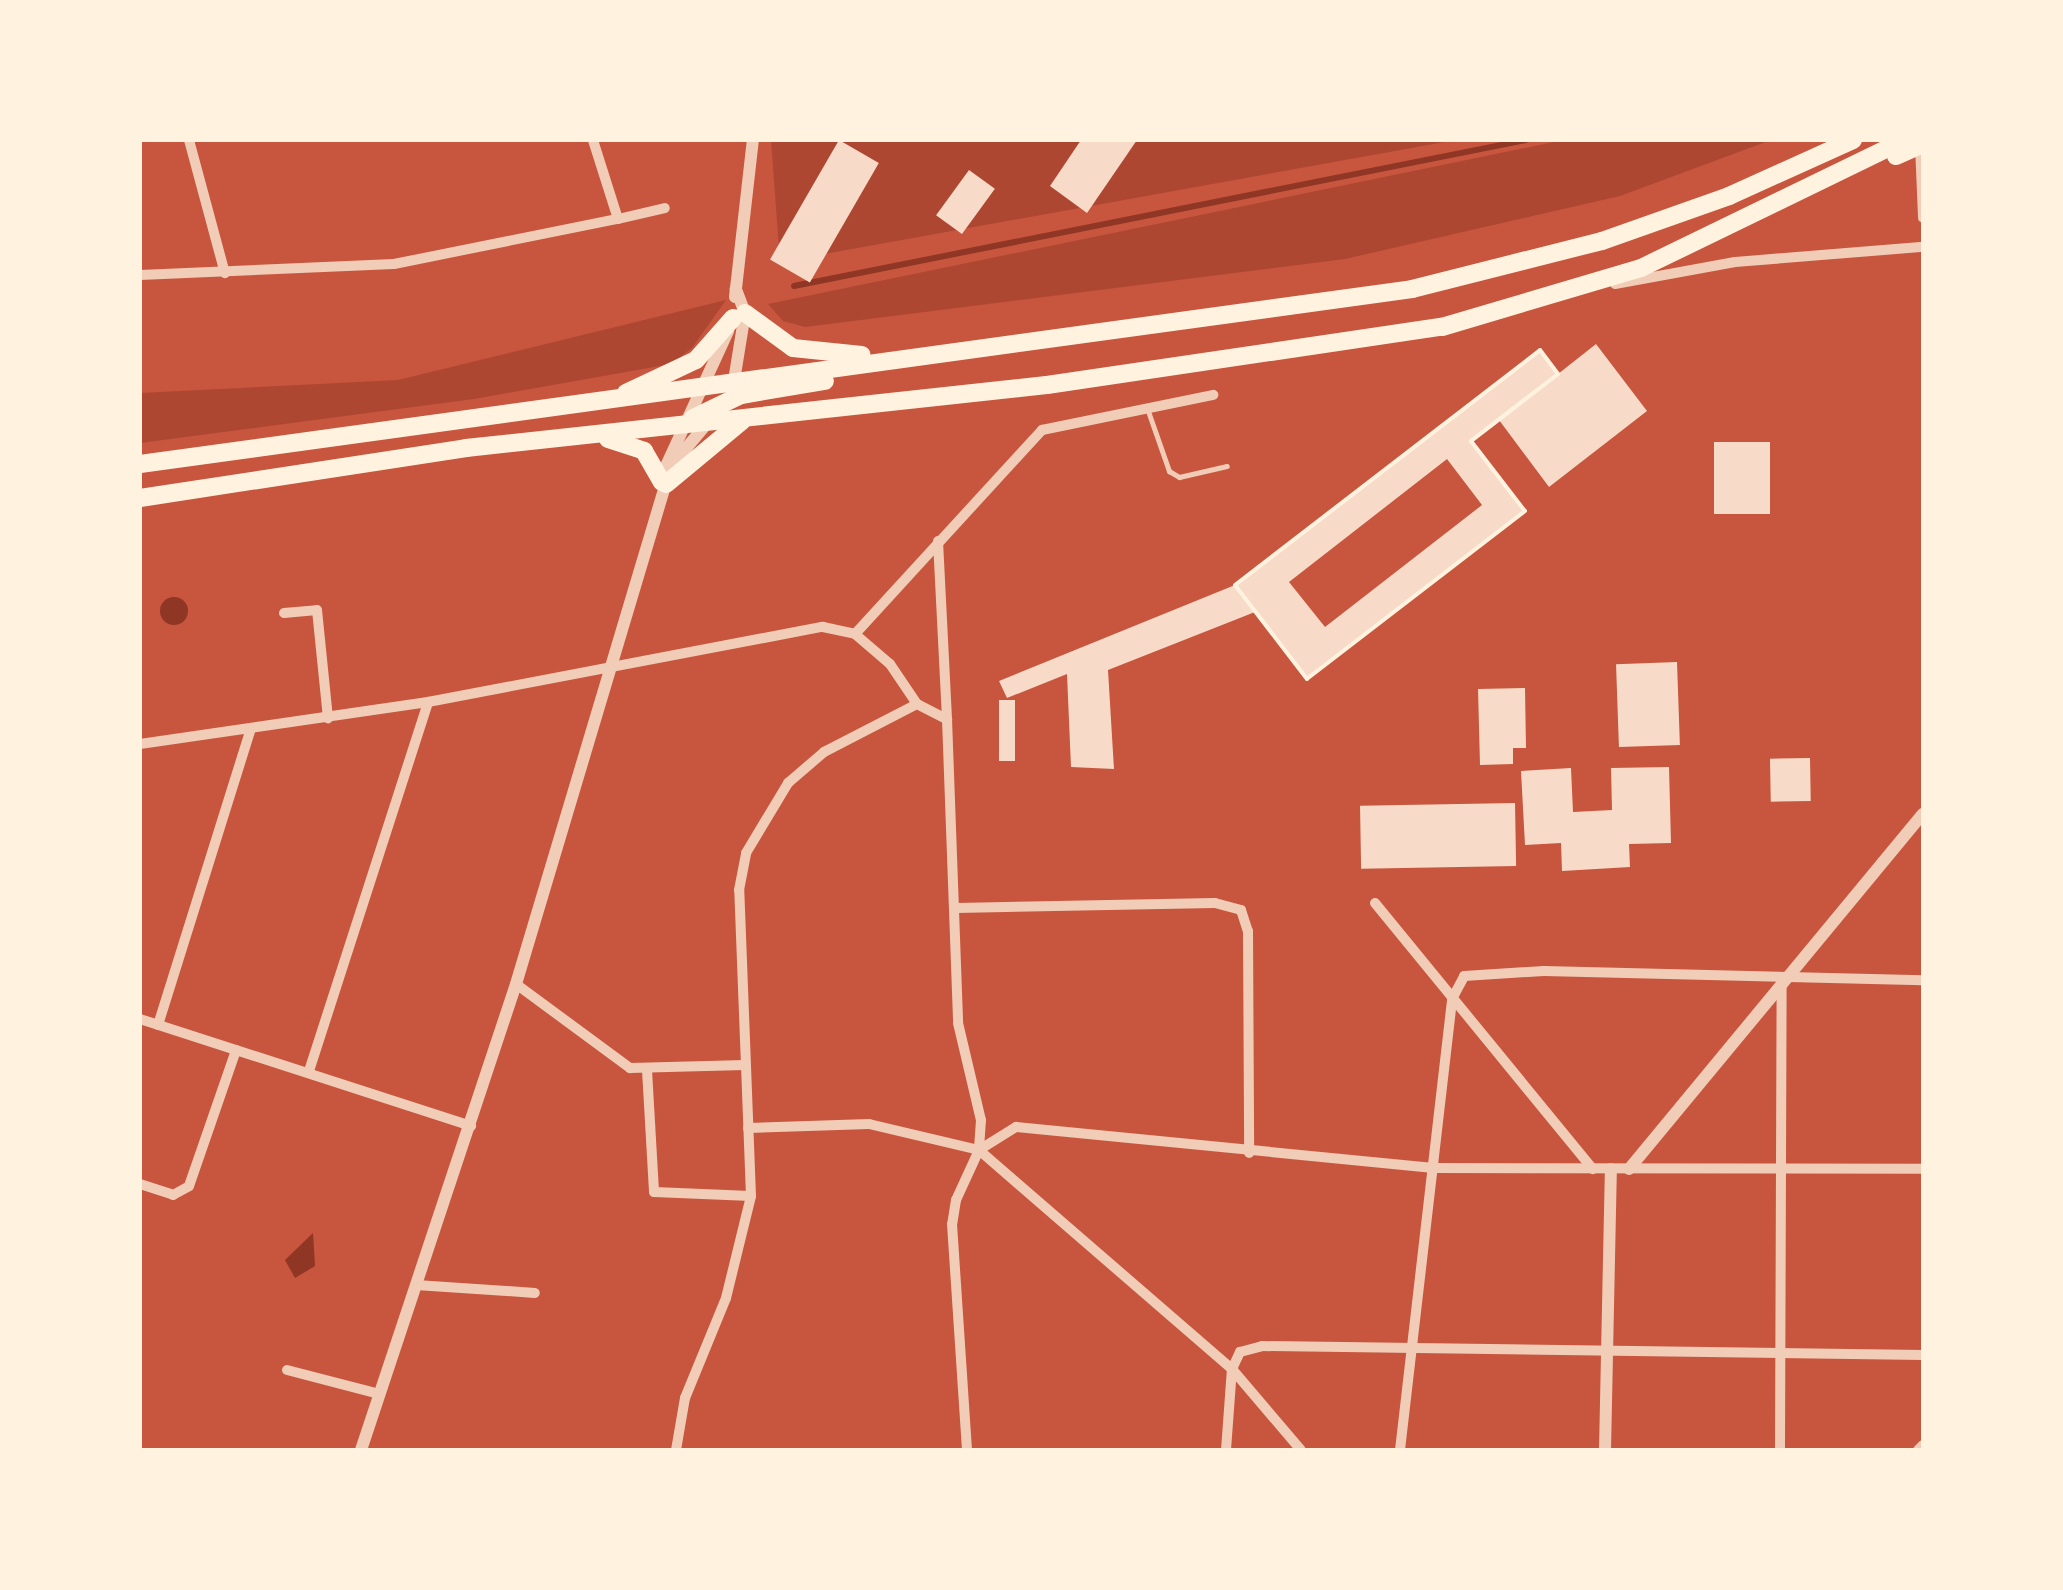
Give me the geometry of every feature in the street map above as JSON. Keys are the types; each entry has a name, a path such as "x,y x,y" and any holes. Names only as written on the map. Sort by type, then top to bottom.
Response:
{"highway":[{"path":"1673,217 1826,140"},
{"path":"140,464 1412,289 1567,253 1673,217 1853,140"},
{"path":"140,498 685,418 747,418 1393,337 1594,287 1699,244 1916,143"},
{"path":"597,404 696,360 739,315 793,348 902,358"},
{"path":"466,448 588,435 685,418 741,395 992,348"},
{"path":"685,418 736,382"},
{"path":"588,435 644,451 664,483 747,418"}],"street":[{"path":"189,140 225,274"},
{"path":"594,140 618,219"},
{"path":"664,483 676,457 724,404 736,382 736,289 753,140"},
{"path":"1916,143 1923,218"},
{"path":"140,275 225,274 408,262 665,208"},
{"path":"1594,287 1735,262 1923,247"},
{"path":"362,1450 471,1126 616,668 685,418 739,315"},
{"path":"856,634 1042,430 1213,395"},
{"path":"938,541 958,1023 981,1120 979,1150 956,1200 952,1224 966,1450"},
{"path":"284,613 317,610 328,718"},
{"path":"140,744 428,702 822,628 856,634 890,664 917,704 947,718"},
{"path":"309,1071 428,702"},
{"path":"676,1450 684,1398 726,1298 751,1196 739,890 762,819 788,783 824,752 917,704"},
{"path":"158,1026 251,729"},
{"path":"1629,1169 1923,814"},
{"path":"1375,903 1593,1169"},
{"path":"956,908 1228,904 1241,910 1248,931 1249,1153"},
{"path":"1400,1450 1408,1350 1452,1000 1470,972 1786,981 1923,980"},
{"path":"1780,1450 1786,981"},
{"path":"516,984 620,1061 647,1070 745,1065"},
{"path":"140,1019 471,1126"},
{"path":"140,1184 172,1195 189,1186 236,1050"},
{"path":"647,1070 654,1192 751,1196"},
{"path":"748,1128 869,1124 979,1150 1232,1369 1301,1450"},
{"path":"979,1150 1016,1128 1431,1168 1923,1169"},
{"path":"1605,1450 1611,1169"},
{"path":"416,1285 534,1293"},
{"path":"1226,1450 1232,1369 1240,1352 1262,1346 1923,1356"},
{"path":"288,1370 379,1394"}],"lane":[{"path":"1148,408 1169,471 1180,478 1227,466"}],"path":[{"path":"1540,350 1558,374 1471,441 1525,511 1307,679 1235,585 1540,350"}],"shaded area":[{"path":"771,140 1456,140 780,262"},
{"path":"1564,140 1771,140 1620,196 1345,259 805,327 783,321 768,304"},
{"path":"726,300 692,348 671,364 474,399 140,443 140,393 398,380"},
{"path":"174,597 184,601 188,611 184,621 174,625 164,621 160,611 164,601"},
{"path":"313,1233 315,1266 295,1278 285,1260"}],"building":[{"path":"839,140 879,163 810,283 770,260"},
{"path":"1081,140 1137,140 1087,213 1050,186"},
{"path":"969,170 995,189 962,234 936,215"},
{"path":"1596,344 1647,411 1549,487 1499,420 1471,441 1525,511 1307,679 1255,612 1108,670 1114,769 1071,767 1067,674 1007,698 999,681 1235,585 1540,350 1558,374","holes":["1447,459 1482,505 1325,627 1289,582"]},
{"path":"1714,442 1770,442 1770,514 1714,514"},
{"path":"1677,662 1680,745 1619,747 1616,664"},
{"path":"1525,688 1526,748 1513,748 1513,764 1480,765 1478,689"},
{"path":"999,700 1015,700 1015,761 999,761"},
{"path":"1810,758 1811,801 1771,802 1770,759"},
{"path":"1669,767 1671,843 1629,844 1630,867 1562,871 1561,843 1525,845 1521,771 1571,768 1573,812 1612,810 1611,768"},
{"path":"1515,803 1516,866 1361,869 1360,806"}],"waterway":[{"path":"794,286 1526,140"}]}
